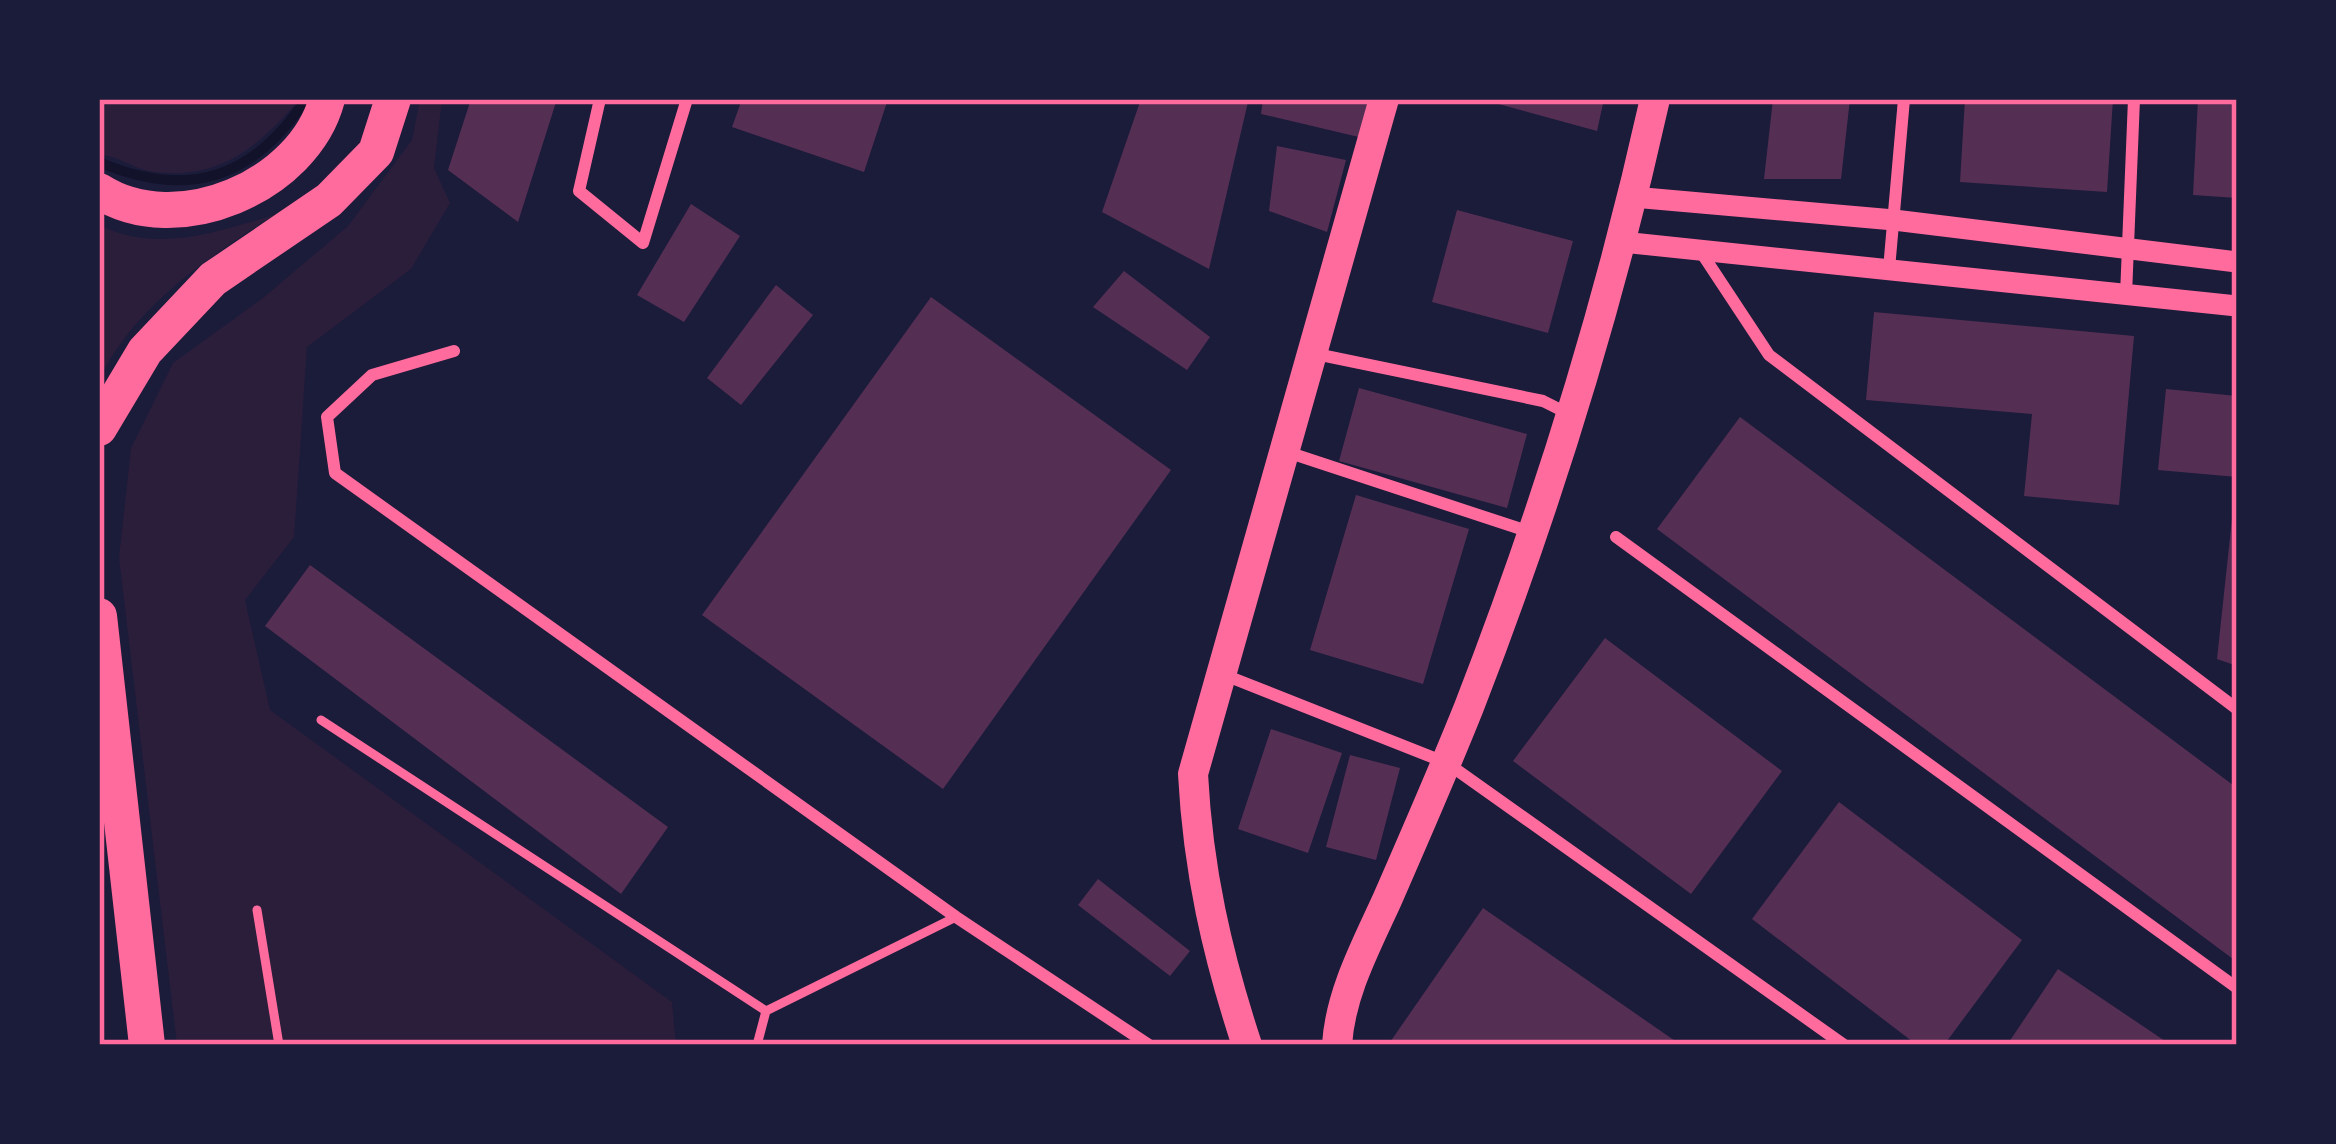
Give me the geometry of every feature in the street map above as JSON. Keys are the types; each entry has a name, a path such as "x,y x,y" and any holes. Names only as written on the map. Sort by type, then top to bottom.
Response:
{"highway":[{"path":"99,191 118,203 186,210 227,200 265,182 321,122 327,99"},
{"path":"99,428 146,351 213,279 329,200 376,152 393,99"},
{"path":"99,616 146,1032"},
{"path":"99,779 146,1032"}],"main road":[{"path":"1247,1045 1212,937 1197,858 1193,774 1384,99"},
{"path":"1337,1045 1339,1018 1362,956 1447,763 1572,416 1622,242 1655,99"}],"street":[{"path":"600,99 579,191 643,243 687,99"},
{"path":"1889,269 1904,99"},
{"path":"2126,295 2124,253 2134,99"},
{"path":"1633,197 1894,220 2124,253 2237,262"},
{"path":"1622,242 2237,306"},
{"path":"1699,248 1769,355 2237,709"},
{"path":"454,351 371,375 327,418 335,473 956,917 1149,1045"},
{"path":"1315,354 1543,401 1572,416"},
{"path":"1286,452 1532,532"},
{"path":"1616,537 2237,988"},
{"path":"1222,674 1447,763 1844,1045"}],"lane":[{"path":"321,720 766,1011"},
{"path":"257,910 279,1045"},
{"path":"757,1045 766,1011 956,917"}],"shaded area":[{"path":"99,99 300,99 269,132 236,156 199,171 177,173 153,172 99,155"},
{"path":"420,99 442,99 434,168 450,203 411,269 307,347 294,537 245,600 270,710 672,1002 676,1045 177,1045 119,558 131,448 173,363 263,298 348,226 412,140"},
{"path":"274,215 198,267 153,306 99,379 99,225 121,234 165,239 209,233"}],"building":[{"path":"471,99 557,99 518,222 448,170"},
{"path":"742,99 888,99 864,172 732,127"},
{"path":"1141,99 1248,102 1209,269 1102,212"},
{"path":"1263,99 1372,99 1363,138 1261,114"},
{"path":"1480,99 1604,99 1597,131"},
{"path":"1773,99 1850,99 1841,179 1764,179"},
{"path":"1965,99 2113,99 2107,192 1960,182"},
{"path":"2198,99 2237,99 2237,198 2193,195"},
{"path":"1277,146 1346,160 1327,232 1269,211"},
{"path":"691,204 740,236 684,322 637,295"},
{"path":"1457,210 1573,241 1548,333 1432,302"},
{"path":"1124,271 1210,337 1187,370 1093,307"},
{"path":"776,285 813,315 741,405 707,378"},
{"path":"931,297 1171,470 943,789 702,615"},
{"path":"1874,312 2134,336 2119,505 2024,496 2032,414 1866,400"},
{"path":"1359,388 1527,434 1507,508 1339,461"},
{"path":"2166,389 2237,396 2237,477 2158,470"},
{"path":"1740,417 2237,788 2237,962 1657,529"},
{"path":"1356,495 1469,529 1423,684 1310,650"},
{"path":"2237,500 2237,666 2217,659"},
{"path":"310,565 668,827 621,894 265,626"},
{"path":"1605,638 1782,771 1691,894 1513,761"},
{"path":"1271,729 1342,753 1308,853 1238,829"},
{"path":"1350,755 1400,768 1376,860 1326,847"},
{"path":"1839,802 2022,940 1944,1045 1917,1045 1752,919"},
{"path":"1098,879 1190,951 1170,976 1078,905"},
{"path":"1483,908 1681,1045 1388,1045"},
{"path":"2058,969 2171,1045 2007,1045"}],"waterway":[{"path":"99,162 161,179 216,175 264,148 306,99"}]}
